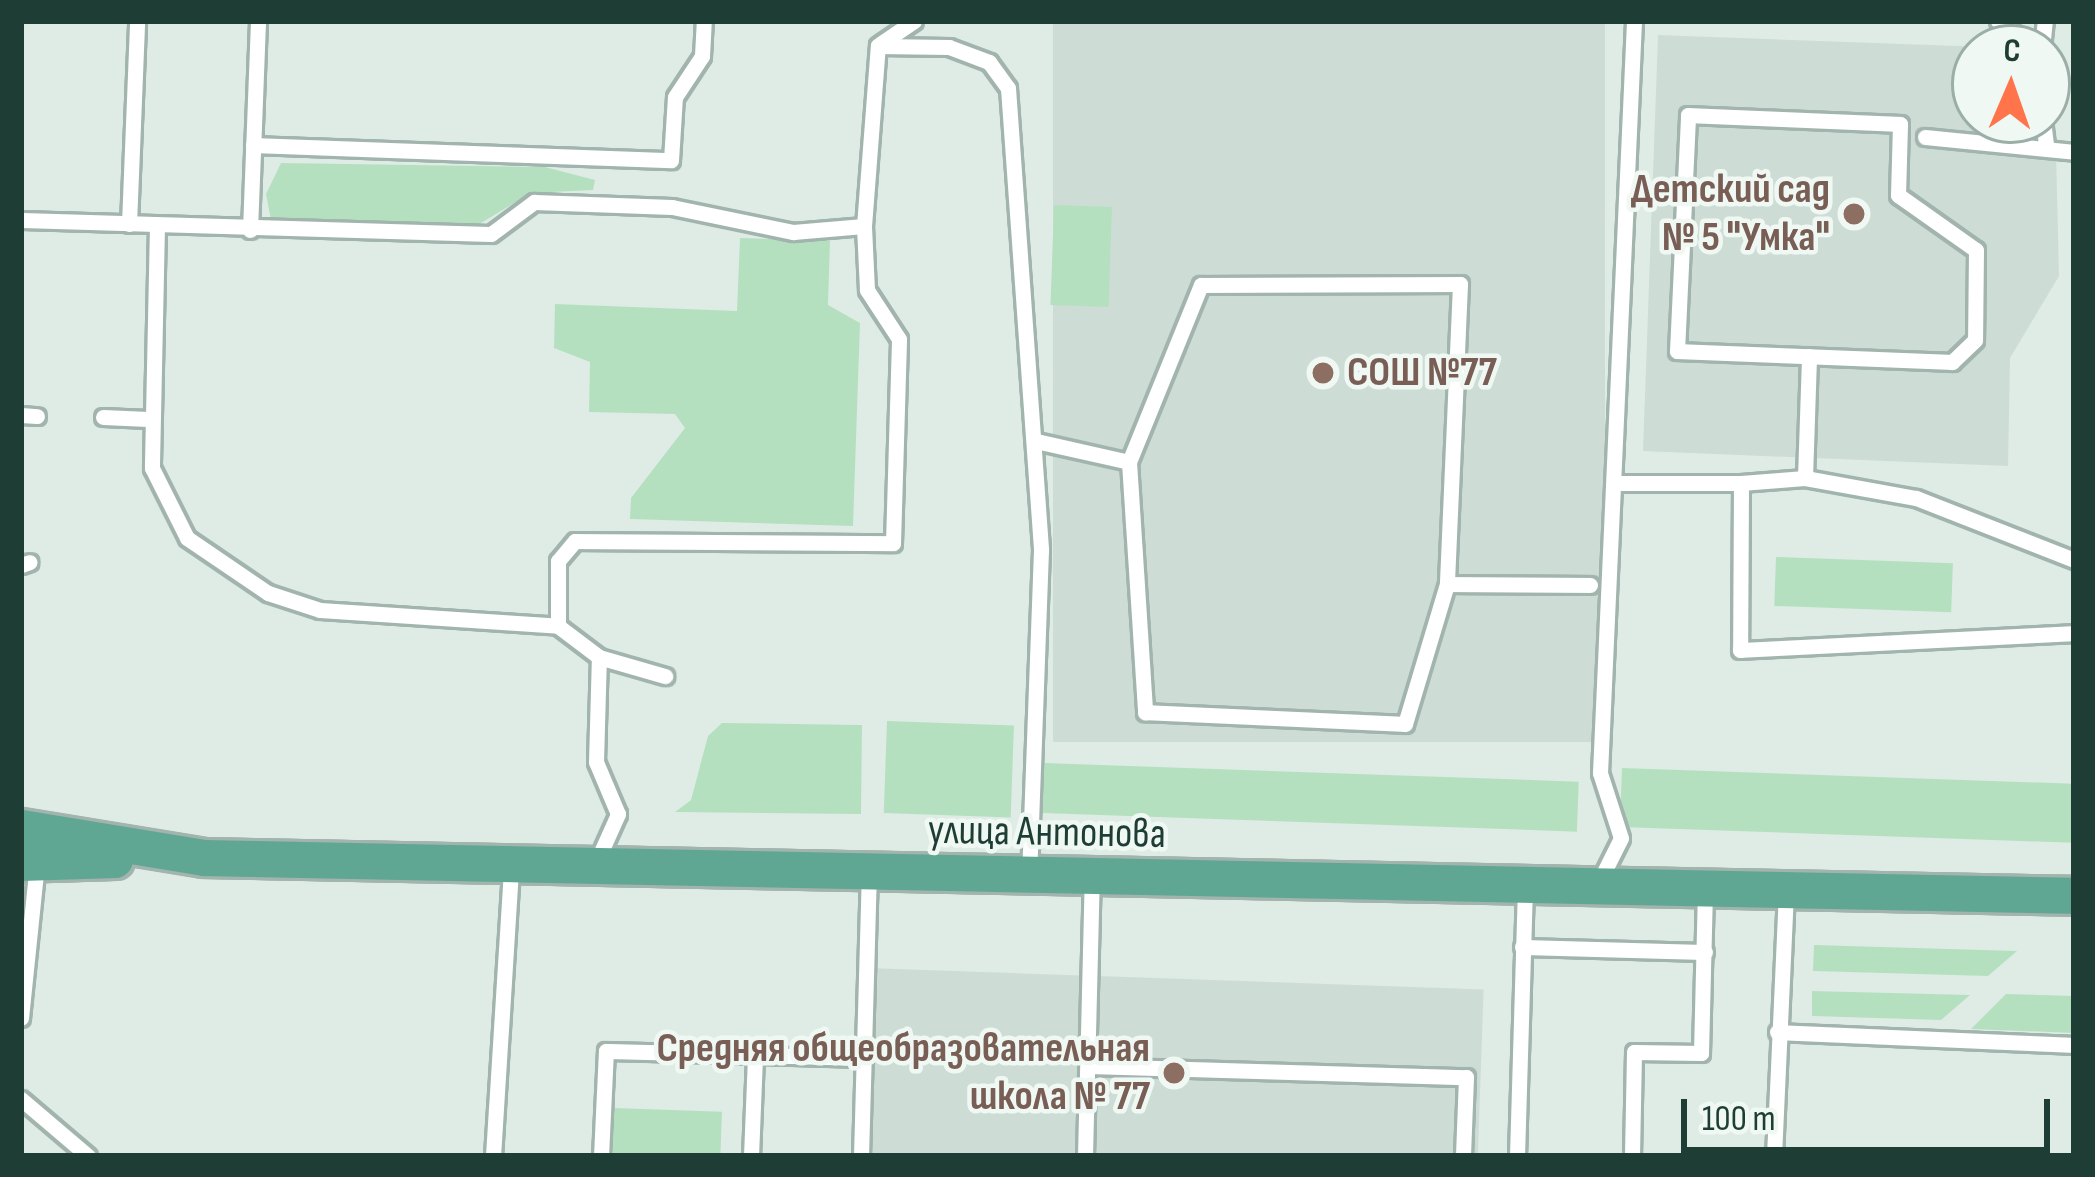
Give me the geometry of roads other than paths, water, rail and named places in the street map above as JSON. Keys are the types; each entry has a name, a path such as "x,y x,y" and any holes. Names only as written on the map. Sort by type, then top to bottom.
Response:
{"main road":[{"name":"улица Антонова","path":"21,828 178,857 593,870 2074,896"},
{"path":"29,863 178,857"}],"lane":[{"path":"128,224 137,21"},
{"path":"250,230 258,21"},
{"path":"253,145 671,160 675,97 702,56 704,21"},
{"path":"878,46 914,21"},
{"path":"1596,887 1621,838 1600,773 1620,483 1634,21"},
{"path":"558,626 559,561 593,534 893,543 898,339 867,290 864,226 878,46"},
{"path":"878,46 950,46 989,62 1008,88 1036,441 1029,878"},
{"path":"1688,115 1900,124 1898,195 1976,250 1975,340 1952,362 1809,356 1677,351 1688,115"},
{"path":"1925,137 2046,145 2074,152"},
{"path":"21,220 491,234 534,202 671,207 793,232 864,226"},
{"path":"157,225 148,418 158,484 187,538 268,593 320,610 558,626 599,657 665,676"},
{"path":"1460,284 1447,584 1405,724 1145,712 1129,462 1202,285 1460,284"},
{"path":"1805,478 1809,356"},
{"path":"103,417 148,418"},
{"path":"1036,441 1129,462"},
{"path":"1620,483 1805,478 1916,498 2074,560"},
{"path":"1741,483 1740,650 2074,633"},
{"path":"1447,584 1591,584"},
{"path":"593,870 618,814 596,762 599,657"},
{"path":"21,1018 36,941 29,863"},
{"path":"493,1156 511,864"},
{"path":"861,1156 869,875"},
{"path":"1085,1156 1092,879"},
{"path":"1517,1156 1525,886"},
{"path":"1632,1156 1634,1052 1701,1053 1705,890"},
{"path":"1774,1156 1786,890"},
{"path":"21,971 36,941"},
{"path":"1522,947 1705,952"},
{"path":"1777,1032 2074,1045"},
{"path":"602,1156 606,1052 864,1058"},
{"path":"752,1156 755,1055"},
{"path":"1088,1066 1466,1076 1463,1156"},
{"path":"21,1099 88,1156"}],"place":[{"name":"Детский сад № 5 \"Умка\"","path":"1854,214"},
{"name":"СОШ №77","path":"1323,373"},
{"name":"Средняя общеобразовательная школа № 77","path":"1174,1073"}]}
